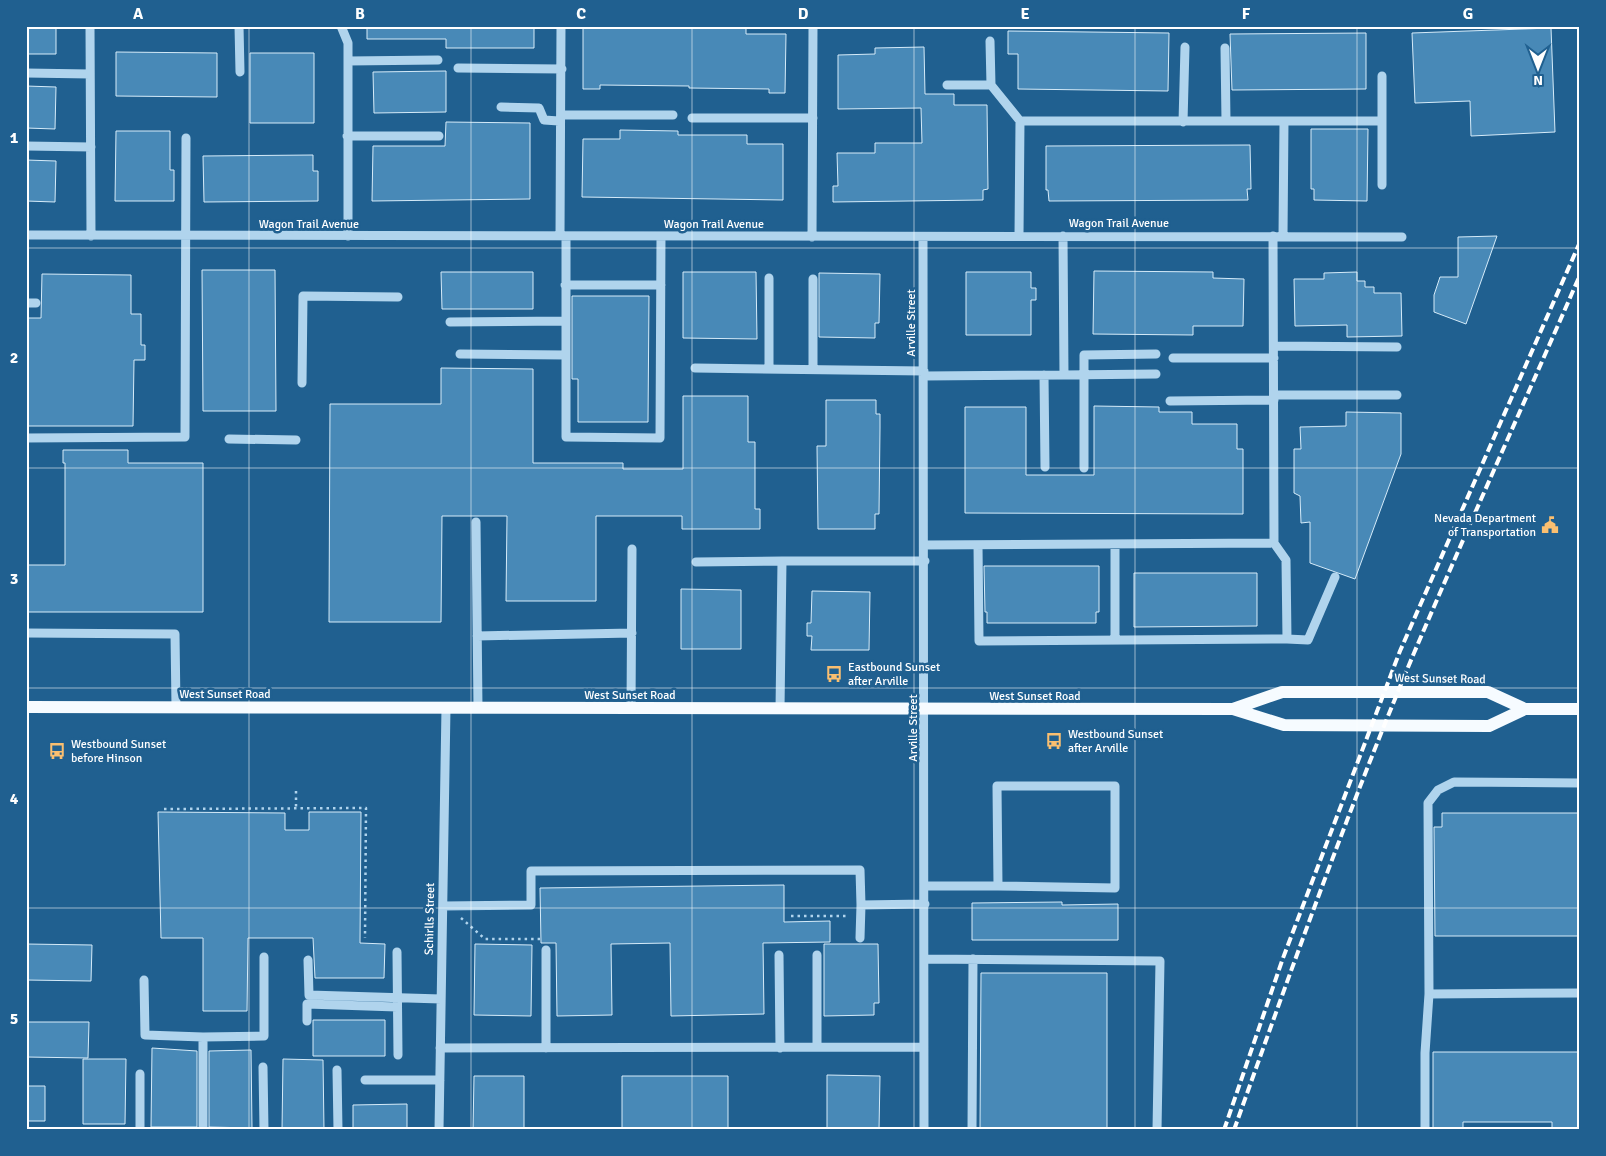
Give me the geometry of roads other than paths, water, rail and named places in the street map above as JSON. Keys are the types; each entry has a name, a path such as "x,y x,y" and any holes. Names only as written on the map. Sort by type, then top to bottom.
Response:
{"main road":[{"name":"West Sunset Road","path":"1233,709 1282,692 1488,692 1525,709 1580,709"},
{"name":"West Sunset Road","path":"26,707 925,710 1233,709 1284,725 1489,726 1525,709"}],"street":[{"path":"90,26 91,236"},
{"path":"239,26 240,72"},
{"path":"562,26 560,118 566,321 566,437 660,438 661,236"},
{"path":"340,27 348,43 348,236"},
{"path":"812,237 813,28"},
{"path":"990,41 991,85 1020,121 1019,235"},
{"path":"1183,122 1185,47"},
{"path":"1225,48 1226,121"},
{"path":"348,61 438,60"},
{"path":"458,68 562,69"},
{"path":"26,73 90,74"},
{"path":"1382,76 1382,185"},
{"path":"947,84 991,85"},
{"path":"501,107 539,108 544,120 673,115"},
{"path":"692,118 813,118"},
{"path":"1020,121 1382,121"},
{"path":"1283,236 1284,121"},
{"path":"347,136 439,136"},
{"path":"26,438 185,437 186,138"},
{"path":"26,146 91,147"},
{"name":"Wagon Trail Avenue","path":"26,234 91,236 923,237 1019,235 1402,237"},
{"path":"1063,236 1064,375"},
{"path":"1273,236 1274,543 1286,560 1287,639"},
{"name":"Arville Street","path":"923,237 925,545 924,1130"},
{"path":"769,278 769,369"},
{"path":"813,279 813,370"},
{"path":"565,284 661,285"},
{"path":"302,383 303,296 398,297"},
{"path":"450,322 566,321"},
{"path":"1274,346 1397,347"},
{"path":"460,354 566,355"},
{"path":"1084,468 1084,355 1156,354"},
{"path":"1173,358 1274,358"},
{"path":"695,368 1044,375 1156,374"},
{"path":"1044,375 1045,467"},
{"path":"1170,401 1397,395"},
{"path":"229,440 296,440"},
{"path":"476,522 478,708"},
{"path":"925,545 1274,543"},
{"path":"1115,544 1115,640"},
{"path":"978,545 979,640 1308,640 1335,577"},
{"path":"631,709 632,549"},
{"path":"780,709 782,561"},
{"path":"696,562 925,561"},
{"path":"26,633 174,634 176,707"},
{"path":"477,636 632,633"},
{"name":"Schirlls Street","path":"439,1130 446,708"},
{"path":"1425,1130 1424,1053 1429,994 1428,803 1438,790 1454,782 1580,783"},
{"path":"925,886 1115,888 1115,786 997,786 998,886"},
{"path":"443,906 531,906 531,871 860,870 860,938"},
{"path":"861,905 925,904"},
{"path":"546,950 546,1048"},
{"path":"397,952 398,1054"},
{"path":"779,955 780,1048"},
{"path":"817,955 817,1047"},
{"path":"144,980 145,1034 264,1036 264,957"},
{"path":"925,959 1160,961 1157,1130"},
{"path":"972,1130 973,959"},
{"path":"308,960 309,995 397,1002"},
{"path":"1429,994 1580,992"},
{"path":"307,1021 307,1004 441,999"},
{"path":"203,1036 203,1130"},
{"path":"440,1048 924,1047"},
{"path":"263,1067 264,1130"},
{"path":"337,1070 338,1130"},
{"path":"140,1074 140,1130"},
{"path":"365,1080 440,1080"}],"railway":[{"path":"1224,1130 1283,958 1400,651 1580,242"},
{"path":"1234,1130 1366,771 1434,606 1580,275"}],"place":[{"name":"Nevada Department of Transportation","path":"1550,525"},
{"name":"Eastbound Sunset after Arville","path":"834,674"},
{"name":"Westbound Sunset after Arville","path":"1054,741"},
{"name":"Westbound Sunset before Hinson","path":"57,751"}]}
